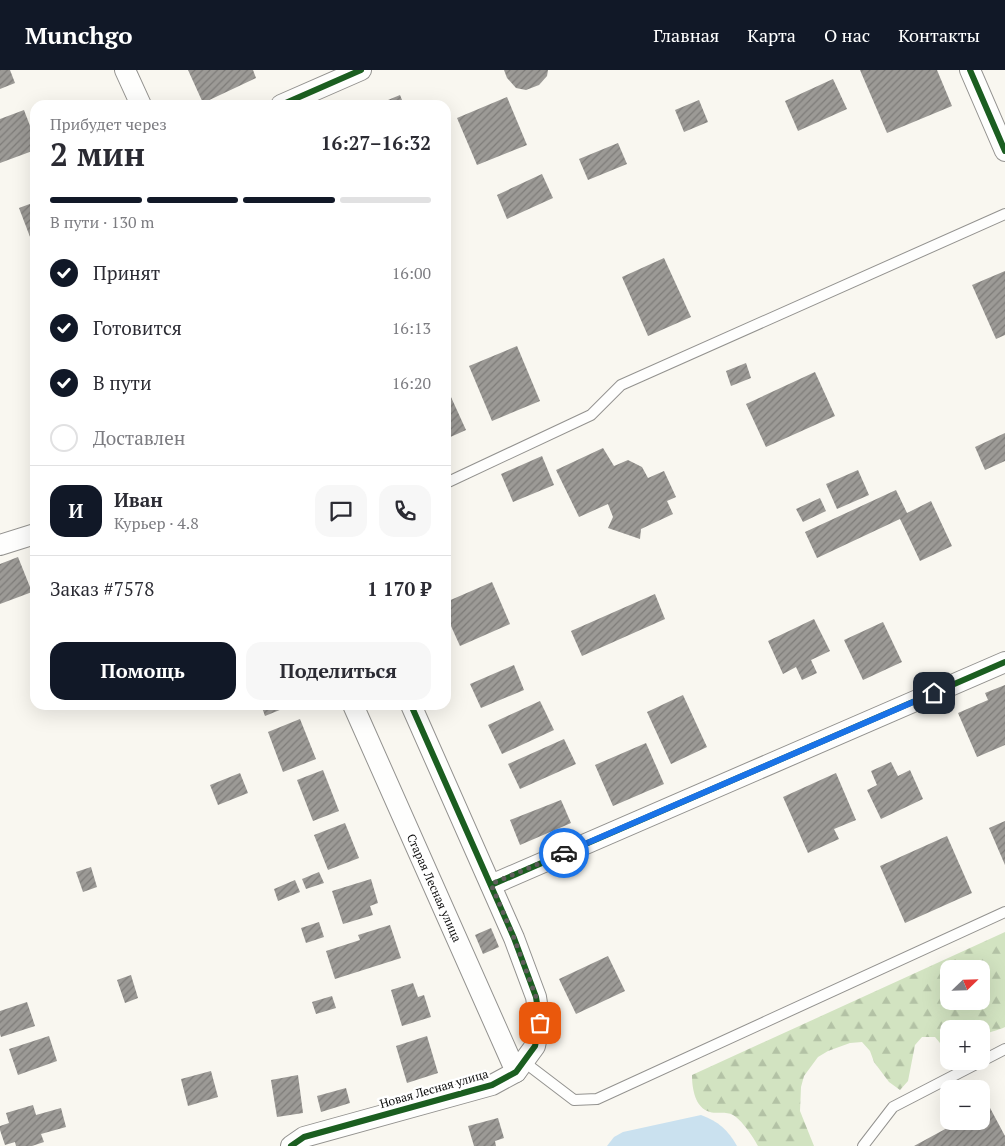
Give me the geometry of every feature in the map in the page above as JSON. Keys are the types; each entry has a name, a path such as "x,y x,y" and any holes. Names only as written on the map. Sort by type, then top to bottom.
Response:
{"street":[{"path":"125,70 139,100"},
{"path":"292,100 361,70"},
{"path":"970,70 1005,151"},
{"path":"0,545 30,536"},
{"path":"491,884 1005,662"},
{"name":"Старая Лесная улица","path":"355,710 520,1066"},
{"path":"413,710 491,884 536,997 540,1023 535,1046 520,1066"},
{"name":"Новая Лесная улица","path":"291,1146 304,1137 492,1085 520,1066"}],"lane":[{"path":"451,481 591,415 621,385 1005,214"},
{"path":"520,1066 532,1068 574,1100 598,1099 1005,912"},
{"path":"863,1146 893,1107 1005,1049"}],"green space":[{"path":"1005,932 1005,1027 990,1033 990,1020 940,1020 940,1043 935,1037 922,1037 915,1045 908,1081 900,1090 889,1082 874,1062 870,1051 862,1042 850,1043 818,1057 804,1076 801,1087 800,1111 814,1146 758,1146 754,1138 736,1117 727,1113 705,1110 695,1097 692,1075 940,962 940,1010 990,1010 990,960 944,960"}],"water":[{"path":"701,1115 713,1120 722,1127 737,1146 607,1146 614,1137 623,1132"}],"building":[{"path":"0,70 10,70 15,83 0,89"},
{"path":"188,70 253,70 256,78 209,100 202,100"},
{"path":"504,70 548,70 547,76 539,85 526,90 516,88 507,78"},
{"path":"860,70 937,70 952,106 887,133"},
{"path":"833,79 847,109 798,131 785,101"},
{"path":"400,95 402,100 388,100"},
{"path":"507,97 527,145 477,165 457,118"},
{"path":"699,100 708,122 684,132 675,110"},
{"path":"24,110 30,126 30,152 0,163 0,119"},
{"path":"618,143 627,164 588,180 579,159"},
{"path":"542,174 553,198 507,219 497,195"},
{"path":"30,204 30,237 19,208"},
{"path":"664,258 691,317 648,336 622,277"},
{"path":"1005,271 1005,335 996,339 972,285"},
{"path":"517,346 540,401 492,421 469,366"},
{"path":"746,363 751,378 731,386 726,371"},
{"path":"815,372 835,416 766,447 746,404"},
{"path":"451,397 466,430 451,437"},
{"path":"1005,433 1005,461 985,470 975,447"},
{"path":"603,448 614,466 628,460 642,467 648,478 664,471 676,497 667,501 673,514 641,529 640,539 608,528 613,517 608,504 579,517 556,470"},
{"path":"542,456 554,485 513,502 501,474"},
{"path":"858,470 869,495 837,509 826,484"},
{"path":"896,490 907,513 931,501 952,546 920,561 900,519 817,558 805,532"},
{"path":"820,498 826,511 803,522 796,509"},
{"path":"18,557 30,587 30,593 0,604 0,564"},
{"path":"492,582 510,624 460,646 451,626 451,600"},
{"path":"655,594 665,619 582,656 571,631"},
{"path":"814,619 830,651 811,660 817,673 802,680 796,667 783,674 768,641"},
{"path":"883,622 902,662 863,680 844,640"},
{"path":"514,665 524,690 481,708 470,684"},
{"path":"1005,685 1005,745 977,757 958,713 988,700 985,693"},
{"path":"683,695 707,747 671,764 647,712"},
{"path":"540,701 554,730 502,754 488,725"},
{"path":"263,710 280,710 265,716"},
{"path":"300,719 316,759 283,772 268,732"},
{"path":"564,739 576,764 520,789 508,764"},
{"path":"646,743 664,784 613,806 595,765"},
{"path":"891,762 898,776 910,770 923,799 881,819 867,790 877,785 871,771"},
{"path":"323,770 339,811 313,821 297,780"},
{"path":"240,773 248,793 218,805 210,785"},
{"path":"836,773 856,820 834,829 839,839 808,853 783,797"},
{"path":"561,800 571,823 520,845 510,820"},
{"path":"1005,821 1005,865 989,828"},
{"path":"345,823 359,858 328,870 314,835"},
{"path":"947,836 972,893 905,923 880,866"},
{"path":"91,867 97,887 83,892 76,872"},
{"path":"319,872 324,883 306,889 302,879"},
{"path":"371,879 378,903 370,906 373,915 343,924 332,891"},
{"path":"295,880 300,892 278,901 274,889"},
{"path":"319,922 324,937 306,943 301,928"},
{"path":"390,925 401,958 335,979 326,951 360,940 358,935"},
{"path":"491,928 499,947 483,954 475,935"},
{"path":"608,956 625,991 576,1014 559,979"},
{"path":"131,975 138,998 125,1003 117,980"},
{"path":"413,983 418,997 424,995 431,1017 402,1026 391,990"},
{"path":"332,996 336,1008 316,1014 312,1002"},
{"path":"27,1002 35,1026 1,1037 0,1011"},
{"path":"49,1036 57,1061 18,1075 9,1049"},
{"path":"427,1036 438,1073 407,1083 396,1046"},
{"path":"211,1071 218,1097 188,1106 181,1079"},
{"path":"298,1075 303,1113 277,1117 271,1080"},
{"path":"346,1088 350,1103 321,1112 317,1096"},
{"path":"33,1105 36,1115 61,1108 66,1127 41,1134 44,1142 32,1146 16,1146 15,1142 5,1145 0,1126 9,1123 6,1113"},
{"path":"990,1108 1005,1136 1005,1146 914,1146 943,1130 990,1130"},
{"path":"498,1118 504,1138 495,1141 496,1146 474,1146 468,1126"}],"cycle path":[{"path":"292,100 361,70"},
{"path":"970,70 1005,151"},
{"path":"491,885 1005,662"},
{"path":"291,1146 304,1137 492,1085 516,1072 535,1046 540,1023 536,997 514,938 413,710"}],"way so far":[{"path":"540,1023 536,997 491,884 564,853"}],"route":[{"path":"564,853 934,693"}]}
